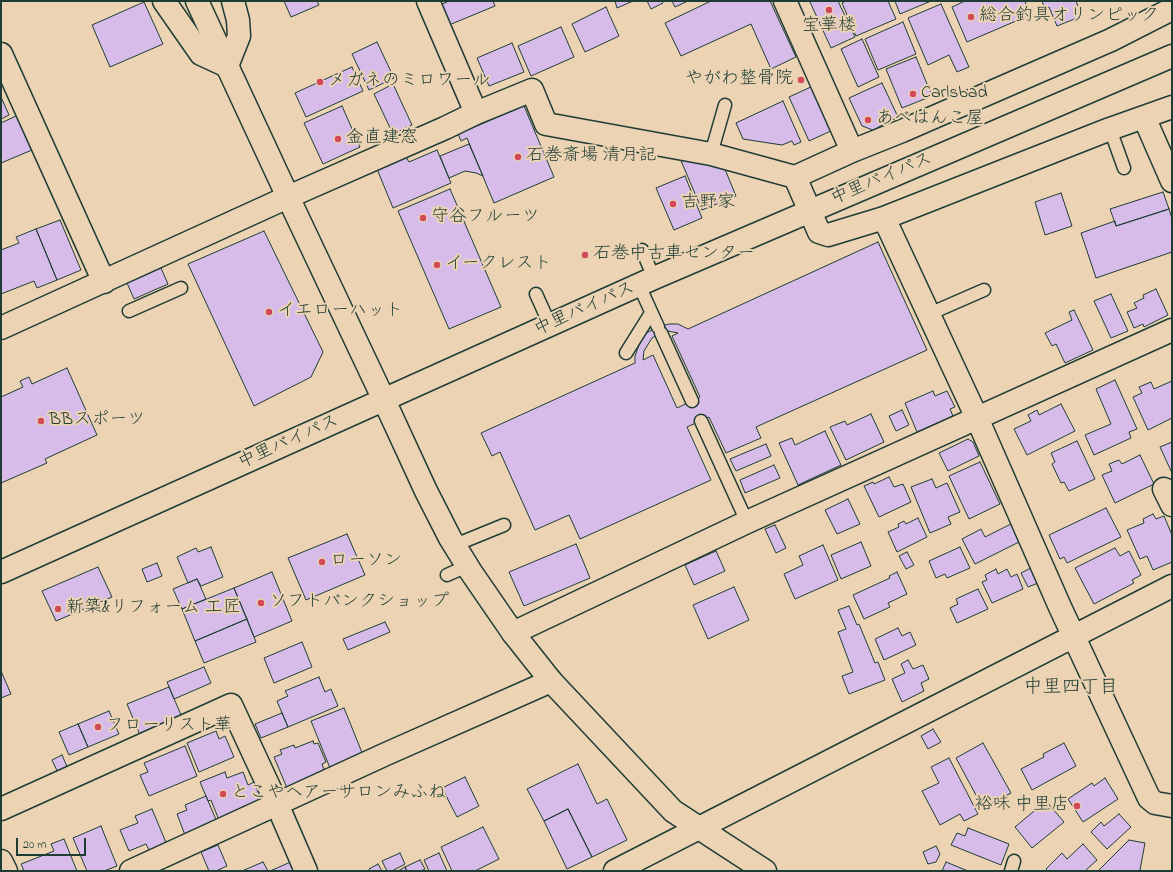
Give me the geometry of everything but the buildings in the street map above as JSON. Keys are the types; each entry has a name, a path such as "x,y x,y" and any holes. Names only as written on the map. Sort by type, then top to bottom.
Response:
{"street":[{"path":"164,1 201,54 227,66"},
{"path":"198,1 426,492 467,566 513,633 551,681 673,811 765,871"},
{"path":"227,66 239,36 238,20 233,1"},
{"path":"428,1 476,113"},
{"path":"785,1 852,151"},
{"path":"11,327 69,303 288,197 476,113 532,90 546,124 712,154 795,177 1111,40 1172,9"},
{"path":"1,54 112,282"},
{"name":"中里バイパス","path":"1,572 647,282 1172,56"},
{"path":"795,177 819,232 828,235 884,218 1110,129 1172,107"},
{"path":"1144,117 1172,181"},
{"path":"884,218 977,418 1149,798 1155,803 1172,806"},
{"path":"513,633 746,522 1172,330"},
{"path":"614,871 1172,586"},
{"path":"131,871 386,754 551,681"},
{"path":"1,809 231,705 306,871"},
{"path":"1,861 6,871"}],"lane":[{"path":"712,154 725,105"},
{"path":"1110,129 1124,168"},
{"path":"642,250 651,313 692,401"},
{"path":"129,311 181,288"},
{"path":"929,314 984,290"},
{"path":"536,294 550,325"},
{"path":"626,353 651,313"},
{"path":"701,421 746,522"},
{"path":"455,545 504,525"},
{"path":"447,575 467,566"}],"place":[{"name":"宝華楼","path":"829,10"},
{"name":"総合釣具オリンピック","path":"971,17"},
{"name":"やがわ整骨院","path":"801,80"},
{"name":"メガネのミロワール","path":"320,82"},
{"name":"Carlsbad","path":"913,94"},
{"name":"あべはんこ屋","path":"868,120"},
{"name":"金直建窓","path":"338,139"},
{"name":"石巻斎場 清月記","path":"518,157"},
{"name":"吉野家","path":"673,204"},
{"name":"守谷フルーツ","path":"423,218"},
{"name":"石巻中古車センター","path":"585,255"},
{"name":"イークレスト","path":"437,265"},
{"name":"イエローハット","path":"269,312"},
{"name":"BBスポーツ","path":"41,421"},
{"name":"ローソン","path":"322,562"},
{"name":"ソフトバンクショップ","path":"261,603"},
{"name":"新築&リフォーム 工匠","path":"58,609"},
{"name":"フローリスト華","path":"98,727"},
{"name":"とこやヘアーサロンみふね","path":"223,794"},
{"name":"裕味 中里店","path":"1077,806"}],"district":[{"name":"中里四丁目","path":"1071,689"}]}
